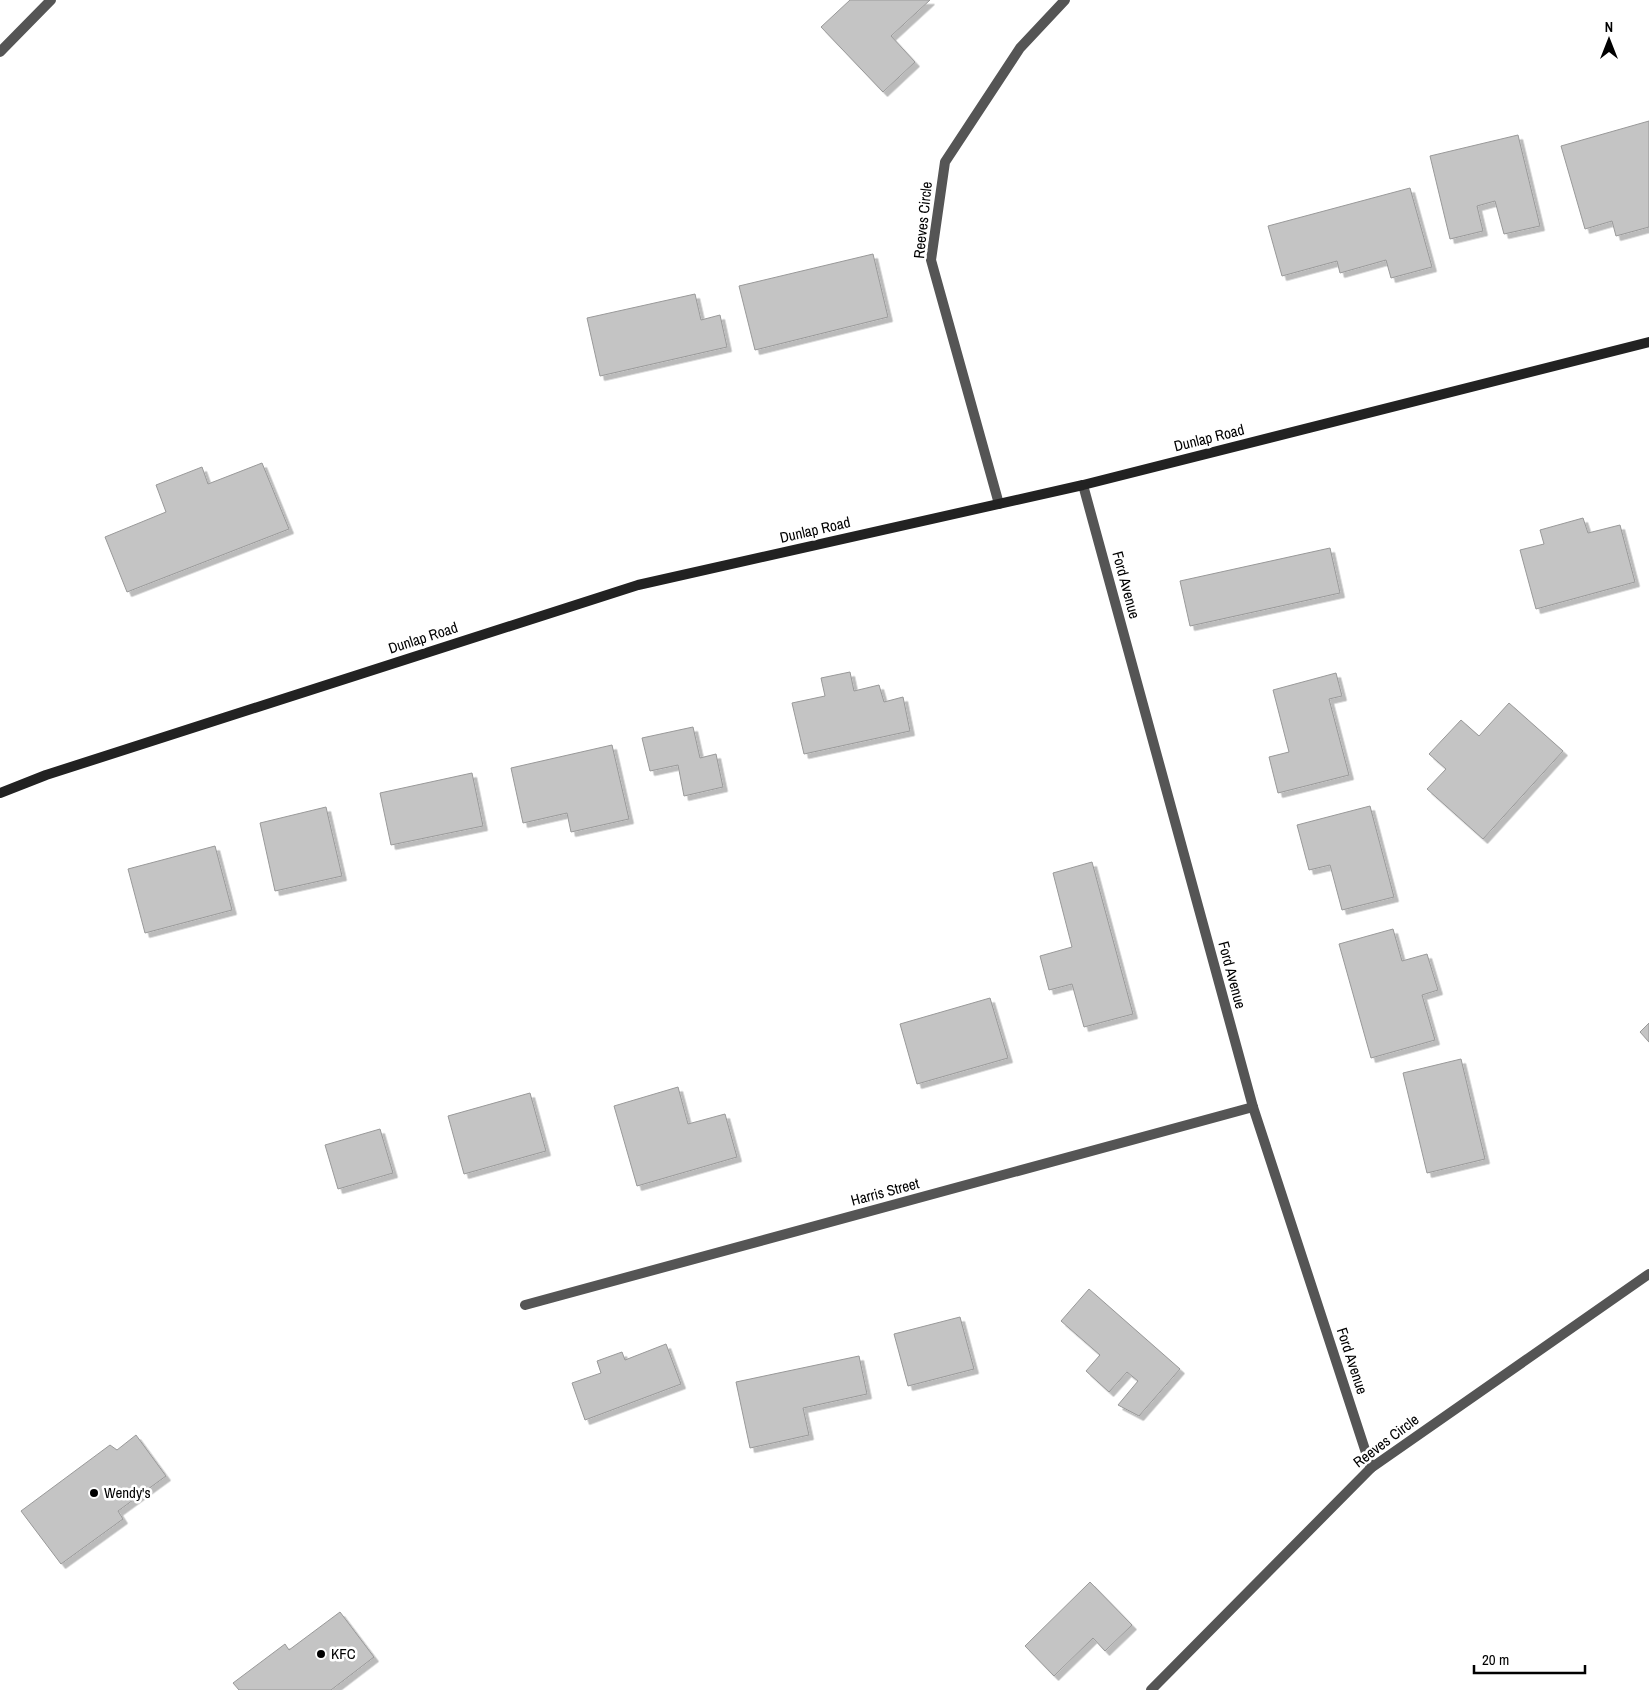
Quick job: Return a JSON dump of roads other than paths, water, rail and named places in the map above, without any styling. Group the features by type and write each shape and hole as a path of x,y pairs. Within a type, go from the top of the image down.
{"main road":[{"name":"Dunlap Road","path":"0,793 46,775 638,585 1083,485 1649,342"}],"street":[{"path":"0,52 51,0"},
{"name":"Reeves Circle","path":"999,504 931,260 945,162 1020,48 1065,0"},
{"name":"Ford Avenue","path":"1083,485 1252,1108 1371,1468"},
{"name":"Harris Street","path":"524,1305 1252,1108"},
{"name":"Reeves Circle","path":"1151,1690 1371,1468 1649,1274"}],"place":[{"name":"Wendy's","path":"94,1493"},
{"name":"KFC","path":"321,1654"}]}
